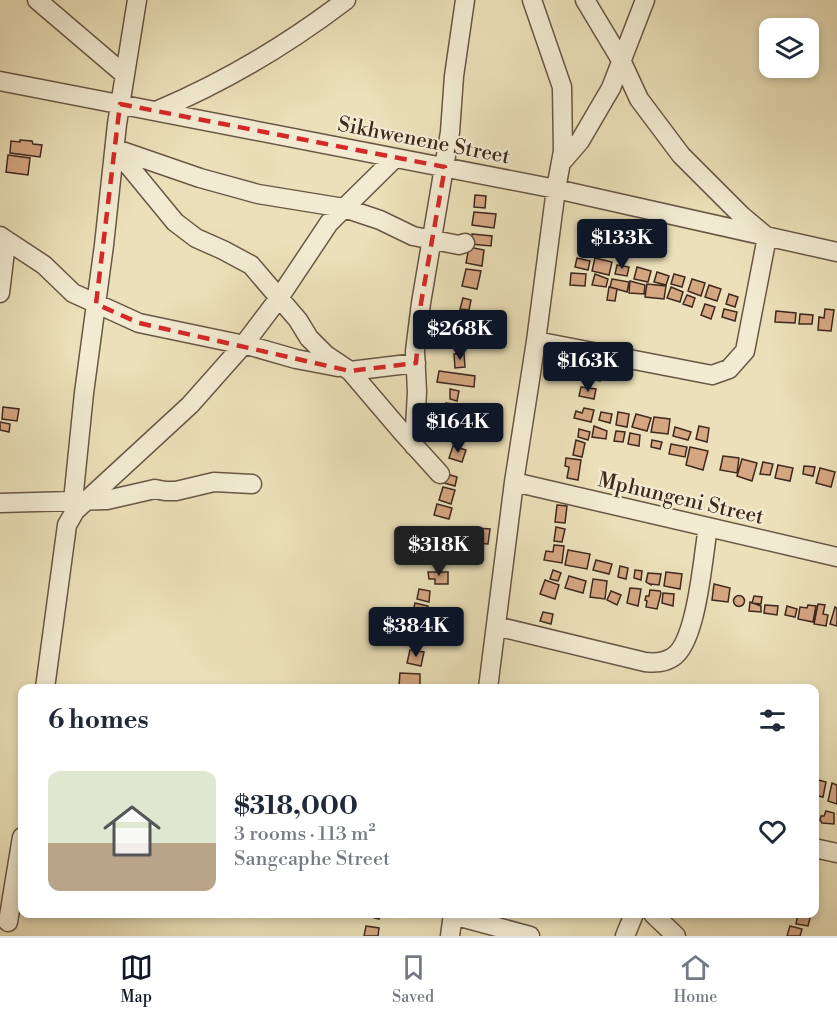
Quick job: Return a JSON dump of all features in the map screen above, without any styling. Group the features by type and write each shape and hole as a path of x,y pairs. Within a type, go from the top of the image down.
{"street":[{"path":"37,0 125,75"},
{"path":"46,684 68,525 79,501 84,393 120,104 136,0"},
{"path":"156,111 190,97 267,55 346,0"},
{"path":"414,446 416,363 421,303 445,168 454,76 465,0"},
{"path":"489,684 514,482 563,151 562,87 531,0"},
{"path":"536,341 712,375 729,369 745,351 767,237 728,203 681,155 639,99 621,60 585,0"},
{"path":"561,163 580,141 611,88 645,0"},
{"name":"Sikhwenene Street","path":"0,81 556,189 837,252"},
{"path":"115,149 258,195 344,208 380,220 412,236 459,245 465,243"},
{"path":"115,149 175,222 196,238 251,265 298,320 309,338 326,355 348,369 440,474"},
{"path":"79,501 125,466 190,405 279,298 329,223 395,158"},
{"path":"0,236 44,264 73,293 139,323 243,344 296,359 348,369 416,363"},
{"path":"0,236 5,251 0,293"},
{"path":"0,503 106,500 155,489 176,491 213,482 252,484"},
{"name":"Mphungeni Street","path":"514,482 837,557"},
{"path":"496,627 645,662 658,663 673,657 683,646 691,628 708,527"},
{"path":"819,849 837,853"},
{"path":"8,922 18,861"},
{"path":"450,936 452,918"},
{"path":"467,918 530,936"},
{"path":"625,936 632,918"},
{"path":"657,918 676,936"}],"highlighted area":[{"path":"120,104 445,167 421,303 416,363 350,371 139,323 96,304"}],"building":[{"path":"20,140 42,145 40,157 10,153 11,141 20,142"},
{"path":"8,155 30,158 28,175 6,172"},
{"path":"475,195 486,196 485,208 474,207"},
{"path":"474,212 496,214 494,228 472,225"},
{"path":"472,234 492,236 491,246 471,244"},
{"path":"469,247 484,250 482,266 466,263"},
{"path":"577,258 590,261 588,270 575,267"},
{"path":"595,258 612,262 609,275 592,271"},
{"path":"617,265 629,267 627,276 615,274"},
{"path":"637,267 651,271 648,282 634,279"},
{"path":"466,269 481,271 477,289 462,286"},
{"path":"657,272 669,276 666,285 654,282"},
{"path":"571,273 586,274 585,286 570,285"},
{"path":"595,274 608,279 606,287 592,285"},
{"path":"674,274 685,277 682,287 671,284"},
{"path":"612,279 629,282 627,292 610,287"},
{"path":"692,279 705,283 701,296 688,291"},
{"path":"630,281 645,285 644,294 629,293"},
{"path":"647,284 666,286 664,299 645,297"},
{"path":"709,285 721,289 717,301 705,297"},
{"path":"609,287 617,289 615,301 607,300"},
{"path":"671,287 683,292 680,302 667,298"},
{"path":"729,294 738,297 735,307 726,304"},
{"path":"687,295 695,298 692,307 683,304"},
{"path":"463,298 471,300 469,310 460,309"},
{"path":"705,304 715,307 711,319 701,315"},
{"path":"724,309 737,312 735,321 722,317"},
{"path":"825,309 834,310 831,331 818,330 819,317 824,318"},
{"path":"776,311 796,313 795,323 775,322"},
{"path":"800,314 813,315 812,324 799,324"},
{"path":"457,332 468,334 466,347 455,346"},
{"path":"464,353 465,367 455,368 454,354"},
{"path":"592,368 602,370 600,381 590,378"},
{"path":"439,371 475,376 474,387 437,382"},
{"path":"581,387 596,389 594,399 579,396"},
{"path":"450,389 459,391 457,401 450,399"},
{"path":"446,403 459,405 458,414 454,413 453,419 444,418"},
{"path":"3,407 19,409 17,421 2,419"},
{"path":"584,408 594,410 591,422 574,418 576,411 582,413"},
{"path":"601,412 612,414 610,423 599,420"},
{"path":"618,412 629,414 627,427 616,425"},
{"path":"636,414 651,418 647,431 632,427"},
{"path":"654,417 670,419 668,434 651,432"},
{"path":"444,421 454,424 452,434 460,435 459,442 441,438"},
{"path":"0,422 10,424 9,432 0,430"},
{"path":"594,426 607,431 606,439 592,437"},
{"path":"699,426 709,428 707,442 696,439"},
{"path":"675,427 691,432 688,440 673,436"},
{"path":"579,429 590,432 588,440 578,437"},
{"path":"616,431 625,432 623,442 614,441"},
{"path":"630,433 640,435 639,446 628,444"},
{"path":"576,440 585,443 582,457 573,455"},
{"path":"652,440 662,442 660,449 651,447"},
{"path":"671,444 687,447 685,457 669,454"},
{"path":"453,446 466,450 462,462 449,458"},
{"path":"690,447 708,451 703,470 686,465"},
{"path":"723,456 739,458 737,473 720,470"},
{"path":"566,458 581,460 578,480 567,478 569,467 565,466"},
{"path":"742,459 757,463 752,481 737,476"},
{"path":"763,462 773,464 770,475 760,474"},
{"path":"778,465 793,468 790,481 775,478"},
{"path":"804,466 815,467 813,476 803,474"},
{"path":"820,468 835,472 831,487 816,483"},
{"path":"447,474 457,477 455,486 444,483"},
{"path":"443,487 455,490 451,504 439,500"},
{"path":"437,504 452,508 449,519 434,515"},
{"path":"557,505 567,506 565,523 555,522"},
{"path":"462,527 490,529 488,544 461,542"},
{"path":"556,527 565,529 562,542 554,541"},
{"path":"437,530 451,533 449,543 435,540"},
{"path":"435,545 448,546 445,565 433,564"},
{"path":"554,545 564,546 562,563 544,560 546,551 553,552"},
{"path":"568,550 590,554 587,569 565,565"},
{"path":"596,560 612,564 609,574 593,570"},
{"path":"620,566 628,568 626,579 618,577"},
{"path":"553,570 561,573 558,581 550,579"},
{"path":"635,570 642,571 641,580 634,578"},
{"path":"428,572 448,572 448,584 435,584 435,579 429,579"},
{"path":"666,572 682,574 680,589 664,586"},
{"path":"648,573 661,574 659,585 646,582"},
{"path":"569,576 586,581 583,593 565,588"},
{"path":"593,579 607,581 605,599 590,597"},
{"path":"545,580 559,585 555,599 540,594"},
{"path":"714,584 730,588 728,602 712,600"},
{"path":"630,588 641,589 638,606 627,603"},
{"path":"419,589 430,591 429,602 417,599"},
{"path":"650,590 661,593 657,609 646,607 647,601 645,600"},
{"path":"611,591 621,595 617,605 607,600"},
{"path":"663,593 674,594 673,606 662,603"},
{"path":"739,596 743,597 743,605 739,606 735,605 734,601 735,597"},
{"path":"754,596 762,597 761,604 752,603"},
{"path":"750,602 761,606 761,612 749,611"},
{"path":"415,603 428,606 422,630 409,627"},
{"path":"818,604 825,605 823,614 828,615 826,626 814,624"},
{"path":"765,605 778,606 777,615 764,613"},
{"path":"808,605 816,606 813,622 798,619 800,607 807,608"},
{"path":"787,606 797,609 795,617 785,615"},
{"path":"835,607 837,608 837,626 830,624"},
{"path":"543,612 553,614 551,624 540,621"},
{"path":"410,650 424,652 421,666 407,663"},
{"path":"400,673 420,674 420,684 399,684"},
{"path":"819,780 826,782 823,797 819,796"},
{"path":"832,783 837,785 837,804 828,801"},
{"path":"826,811 834,813 834,824 822,823 820,820"},
{"path":"797,918 810,918 808,926 796,924"},
{"path":"366,926 379,928 378,936 364,936"},
{"path":"790,926 802,929 800,936 787,936"}]}
